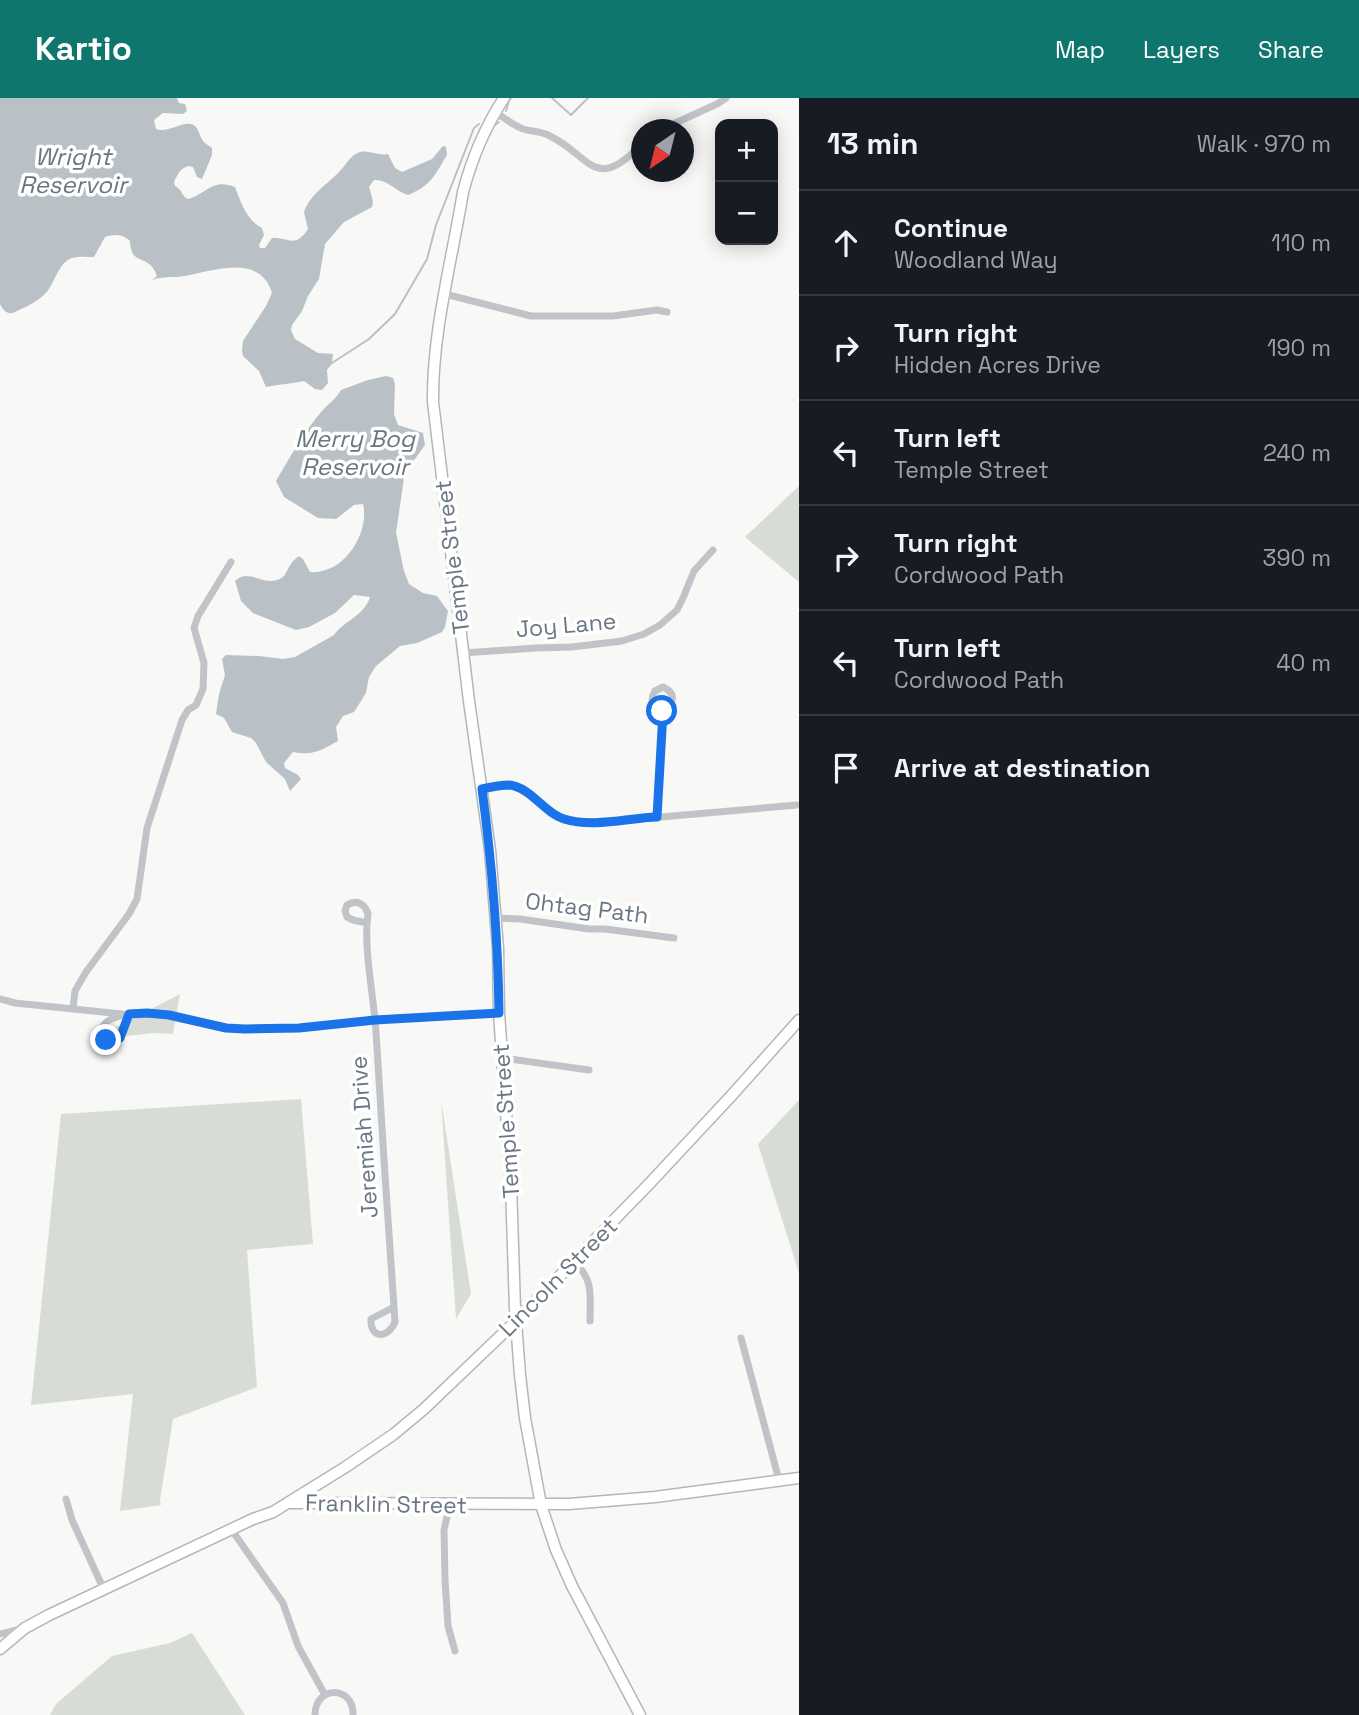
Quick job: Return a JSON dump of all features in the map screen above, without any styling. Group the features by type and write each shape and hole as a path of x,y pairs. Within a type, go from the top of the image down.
{"main road":[{"name":"Temple Street","path":"504,98 475,153 463,192 436,350 433,402 490,850 521,1389 541,1505 551,1538 566,1573 640,1715"},
{"name":"Lincoln Street","path":"289,1503 368,1452 407,1423 516,1321 723,1105 799,1020"},
{"name":"Franklin Street","path":"25,1628 289,1503 569,1504 655,1497 799,1478"},
{"path":"0,1649 25,1628"}],"street":[{"path":"684,119 726,98"},
{"path":"495,112 517,126 550,136 594,167 619,164 631,155"},
{"path":"445,294 531,316 613,316 657,310 667,312"},
{"name":"Joy Lane","path":"463,653 572,647 622,641 644,634 660,625 677,610 694,571 713,550"},
{"path":"73,1009 75,991 86,972 137,899 147,828 182,720 188,710 196,705 203,689 204,663 194,628 198,616 231,562"},
{"path":"657,817 663,712"},
{"path":"482,789 501,785 517,786 556,816 576,821 604,822 798,804"},
{"name":"Ohtag Path","path":"495,918 674,937"},
{"name":"Jeremiah Drive","path":"367,923 394,1307"},
{"path":"0,999 73,1009 169,1015 226,1028 245,1029 299,1028 375,1020 499,1013"},
{"path":"502,1058 589,1070"},
{"path":"574,1261 585,1272 589,1283 590,1321"},
{"path":"741,1338 779,1480"},
{"path":"66,1499 72,1520 104,1590"},
{"path":"450,1504 444,1530 444,1567 448,1626 455,1651"},
{"path":"232,1529 283,1603 298,1646 325,1695"},
{"name":"Franklin Street","path":"0,1634 25,1628"},
{"path":"315,1715 316,1704 325,1695 337,1693 345,1696 352,1704 353,1715"}],"shaded area":[{"path":"799,486 799,582 745,537"},
{"path":"180,994 173,1034 126,1036 109,1031"},
{"path":"301,1099 313,1244 247,1250 257,1387 173,1419 161,1505 120,1511 133,1394 31,1405 61,1114"},
{"path":"441,1100 471,1294 456,1319"},
{"path":"799,1100 799,1273 758,1144"},
{"path":"192,1633 245,1715 50,1715 56,1704 112,1656 170,1643"}],"water":[{"name":"Wright Reservoir","path":"0,98 177,98 179,103 185,104 187,111 183,114 163,113 154,120 156,129 166,130 191,124 212,148 212,155 202,179 197,177 193,167 189,166 180,172 174,182 175,186 188,199 221,184 235,187 248,215 262,228 264,235 260,248 265,248 272,238 292,241 299,239 308,229 304,212 311,200 357,153 388,154 395,168 402,172 432,159 443,146 446,147 447,155 427,183 408,195 383,181 374,180 369,187 372,207 344,222 325,244 319,279 291,330 295,339 318,353 333,354 332,364 327,370 328,383 322,390 315,389 304,381 266,387 259,371 243,356 242,350 243,341 272,293 266,281 247,269 222,269 152,280 157,276 154,269 137,258 131,249 130,241 112,235 105,237 94,257 77,257 67,261 49,289 38,300 13,313 4,310 0,304"},
{"name":"Merry Bog Reservoir","path":"386,376 393,378 395,384 394,414 398,425 423,433 425,445 404,478 396,533 404,571 409,584 423,593 437,596 448,611 445,627 442,632 417,643 400,646 376,666 369,677 366,693 354,712 343,716 336,727 338,741 312,753 293,752 284,763 285,768 301,779 290,791 285,779 266,762 256,743 251,738 232,732 224,718 216,714 225,675 222,659 226,655 283,659 295,657 334,635 363,609 370,597 354,595 335,613 309,627 296,630 253,613 241,601 235,581 245,576 271,581 280,579 299,556 310,572 322,571 343,560 351,550 362,528 363,504 354,505 336,519 318,518 284,497 276,481 309,427 341,390"}],"waterway":[{"path":"506,111 511,98"},
{"path":"552,98 571,115 588,98"},
{"path":"495,125 499,122"},
{"path":"332,363 369,339 395,314 427,259 436,225 474,128 479,124"}],"route":[{"path":"106,1040 116,1041 120,1038 129,1014 169,1015 226,1028 245,1029 299,1028 375,1020 499,1013 498,948 482,789 501,785 517,786 556,816 576,821 604,822 657,817 662,711"}]}
